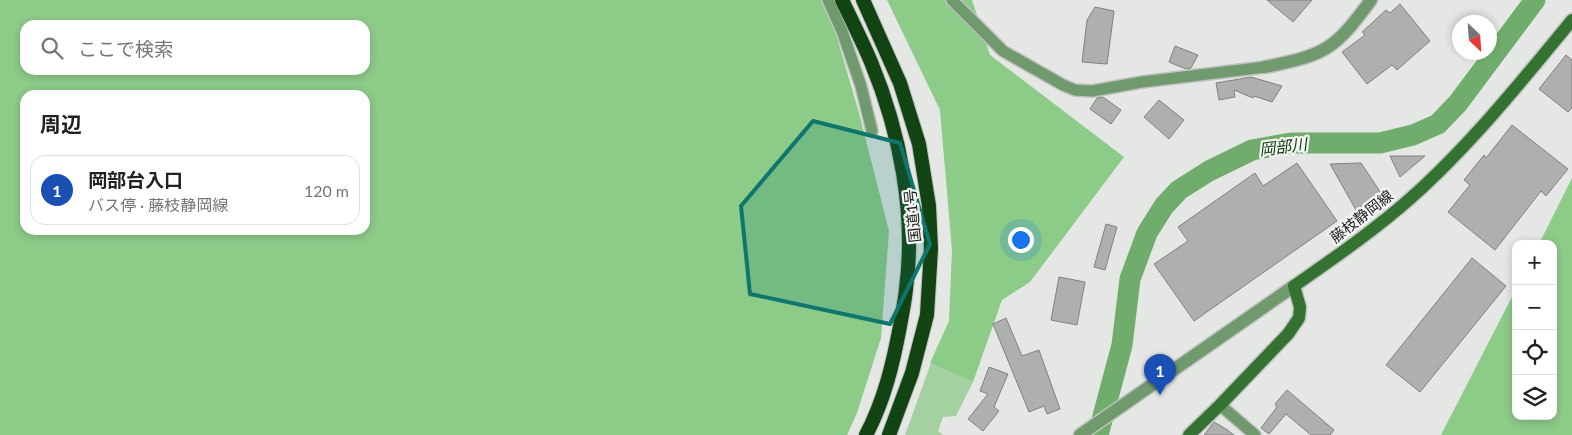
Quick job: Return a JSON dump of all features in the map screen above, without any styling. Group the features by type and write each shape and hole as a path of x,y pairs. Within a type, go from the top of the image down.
{"highway":[{"name":"国道1号","path":"842,0 871,63 889,113 904,176 908,218 909,251 906,288 896,350 889,377 866,435"},
{"name":"国道1号","path":"863,0 900,83 919,144 929,206 931,249 927,316 912,373 889,435"}],"main road":[{"name":"藤枝静岡線","path":"1294,286 1364,236 1412,196 1471,138 1515,89 1572,20"},
{"path":"1189,435 1288,334 1299,318 1300,306 1294,286"}],"street":[{"path":"828,0 842,31 861,86 872,131"},
{"path":"952,0 1003,51 1075,90 1092,92 1142,82 1266,67 1290,62 1325,50 1337,42 1371,0"},
{"path":"1082,434 1294,286"},
{"path":"1220,405 1256,435"}],"highlighted area":[{"path":"813,121 900,143 930,244 890,324 750,294 741,206"}],"green space":[{"path":"0,0 826,0 859,113 889,231 881,338 857,413 847,435 0,435"},
{"path":"887,0 972,0 990,55 1124,157 1030,282 1002,300 973,382 930,363 949,321 952,251 940,110"},
{"path":"1572,178 1572,435 1441,435 1512,297 1512,420 1557,420 1557,240 1541,240"},
{"path":"931,363 973,382 956,416 943,417 938,431 943,435 905,435"}],"building":[{"path":"1267,0 1312,0 1293,22"},
{"path":"1400,4 1430,41 1397,70 1392,65 1367,84 1342,52 1365,35 1362,32 1386,10 1390,13"},
{"path":"1095,7 1114,11 1107,64 1082,62 1087,20"},
{"path":"1175,46 1198,55 1191,68 1186,69 1169,62"},
{"path":"1566,55 1572,60 1572,108 1568,112 1539,89"},
{"path":"1251,77 1282,86 1272,102 1254,96 1253,98 1234,90 1235,97 1219,100 1216,83"},
{"path":"1103,97 1121,110 1111,124 1090,109 1097,98"},
{"path":"1159,100 1184,120 1169,139 1144,117"},
{"path":"1512,125 1568,169 1546,196 1541,191 1495,250 1448,212 1470,185 1464,180 1484,155 1486,158"},
{"path":"1390,156 1425,156 1400,177"},
{"path":"1297,163 1337,221 1194,321 1154,264 1188,241 1178,227 1255,173 1263,186"},
{"path":"1361,163 1381,193 1356,210 1330,164"},
{"path":"1106,224 1117,227 1105,270 1094,267"},
{"path":"1472,258 1506,286 1420,392 1386,365"},
{"path":"1059,277 1085,282 1077,325 1051,320"},
{"path":"1006,318 1022,356 1039,350 1060,409 1047,414 1044,406 1029,412 993,324"},
{"path":"989,367 1008,374 994,407 999,411 983,431 968,419 988,394 980,391"},
{"path":"1287,390 1334,430 1330,435 1311,435 1286,414 1269,434 1261,428 1277,407 1275,404"},
{"path":"1214,422 1226,429 1234,435 1204,435"}],"waterway":[{"name":"岡部川","path":"1098,435 1122,345 1130,279 1147,233 1164,206 1179,190 1209,171 1252,150 1291,143 1380,143 1413,135 1438,124 1458,103 1535,0"}],"place":[{"name":"岡部台入口","path":"1160,395"}]}
